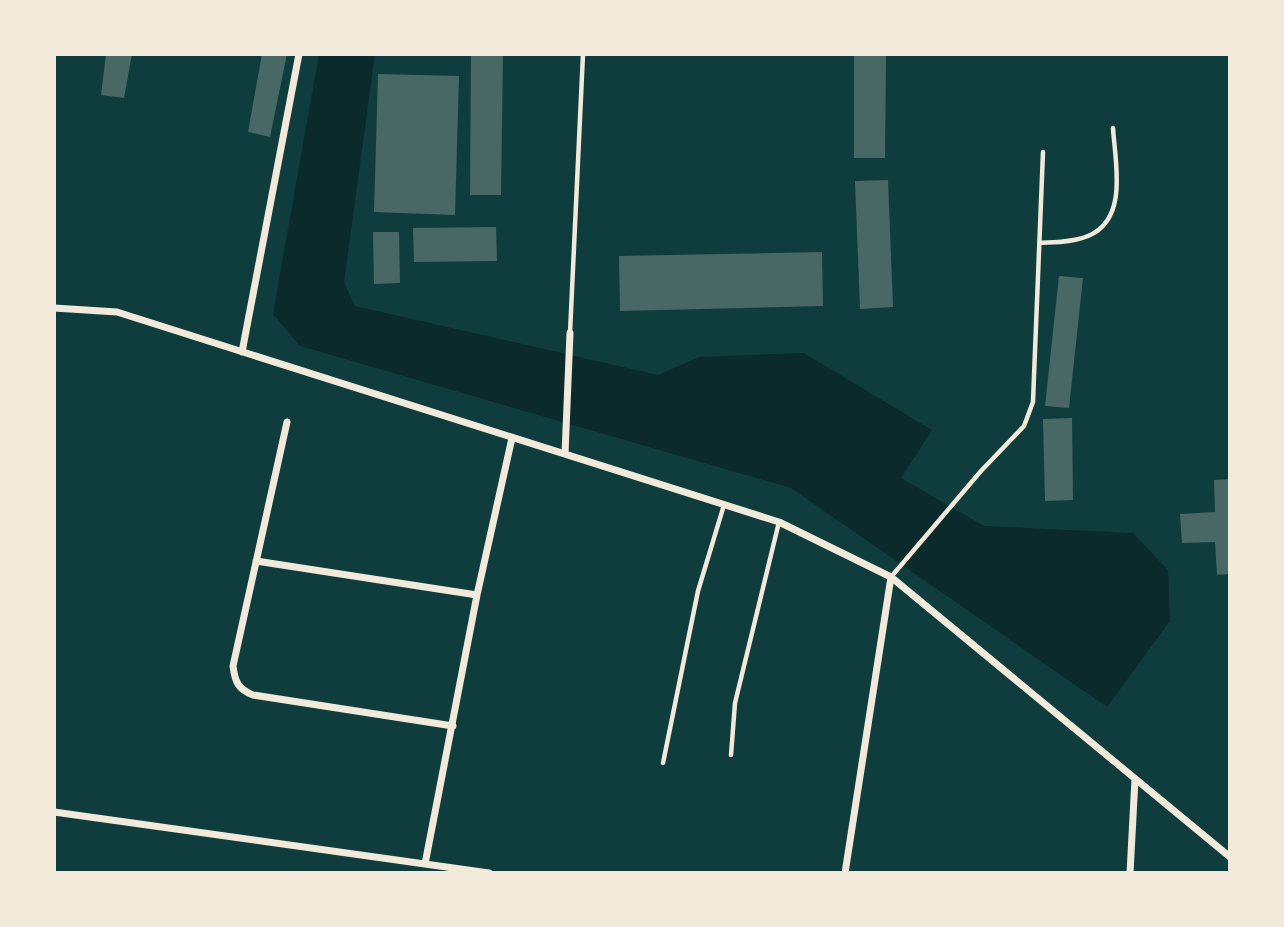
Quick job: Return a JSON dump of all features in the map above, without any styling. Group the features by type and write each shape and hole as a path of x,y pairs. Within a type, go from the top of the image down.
{"street":[{"path":"242,352 299,54"},
{"path":"54,309 117,312 779,522 891,577 1230,858"},
{"path":"565,454 570,333"},
{"path":"286,422 233,666 240,690 253,695 453,726"},
{"path":"425,864 477,595 512,438"},
{"path":"256,561 477,595"},
{"path":"845,873 891,577"},
{"path":"1130,873 1135,779"},
{"path":"54,812 489,873"},
{"path":"412,873 414,862"}],"lane":[{"path":"570,333 583,54"},
{"path":"1040,243 1088,236 1109,219 1116,194 1113,128"},
{"path":"891,577 981,471 1024,426 1033,402 1043,152"},
{"path":"663,764 698,591 724,505"},
{"path":"732,755 735,703 779,522"}],"water":[{"path":"319,54 375,54 344,282 355,306 658,375 699,357 804,353 932,430 901,478 984,526 1133,533 1168,570 1170,621 1107,707 791,488 300,346 273,314"}],"building":[{"path":"106,54 132,54 124,98 101,95"},
{"path":"262,54 287,54 270,137 248,132"},
{"path":"471,54 503,54 501,195 470,195"},
{"path":"854,54 886,54 885,158 854,158"},
{"path":"378,74 459,76 455,215 374,212"},
{"path":"888,180 893,307 860,309 855,181"},
{"path":"496,227 497,261 414,262 413,228"},
{"path":"373,232 399,232 400,283 374,284"},
{"path":"822,252 823,306 620,311 619,256"},
{"path":"1059,276 1083,278 1069,408 1045,406"},
{"path":"1072,418 1073,500 1045,501 1043,419"},
{"path":"1230,479 1230,574 1217,575 1215,542 1182,543 1180,514 1215,512 1214,480"}]}
